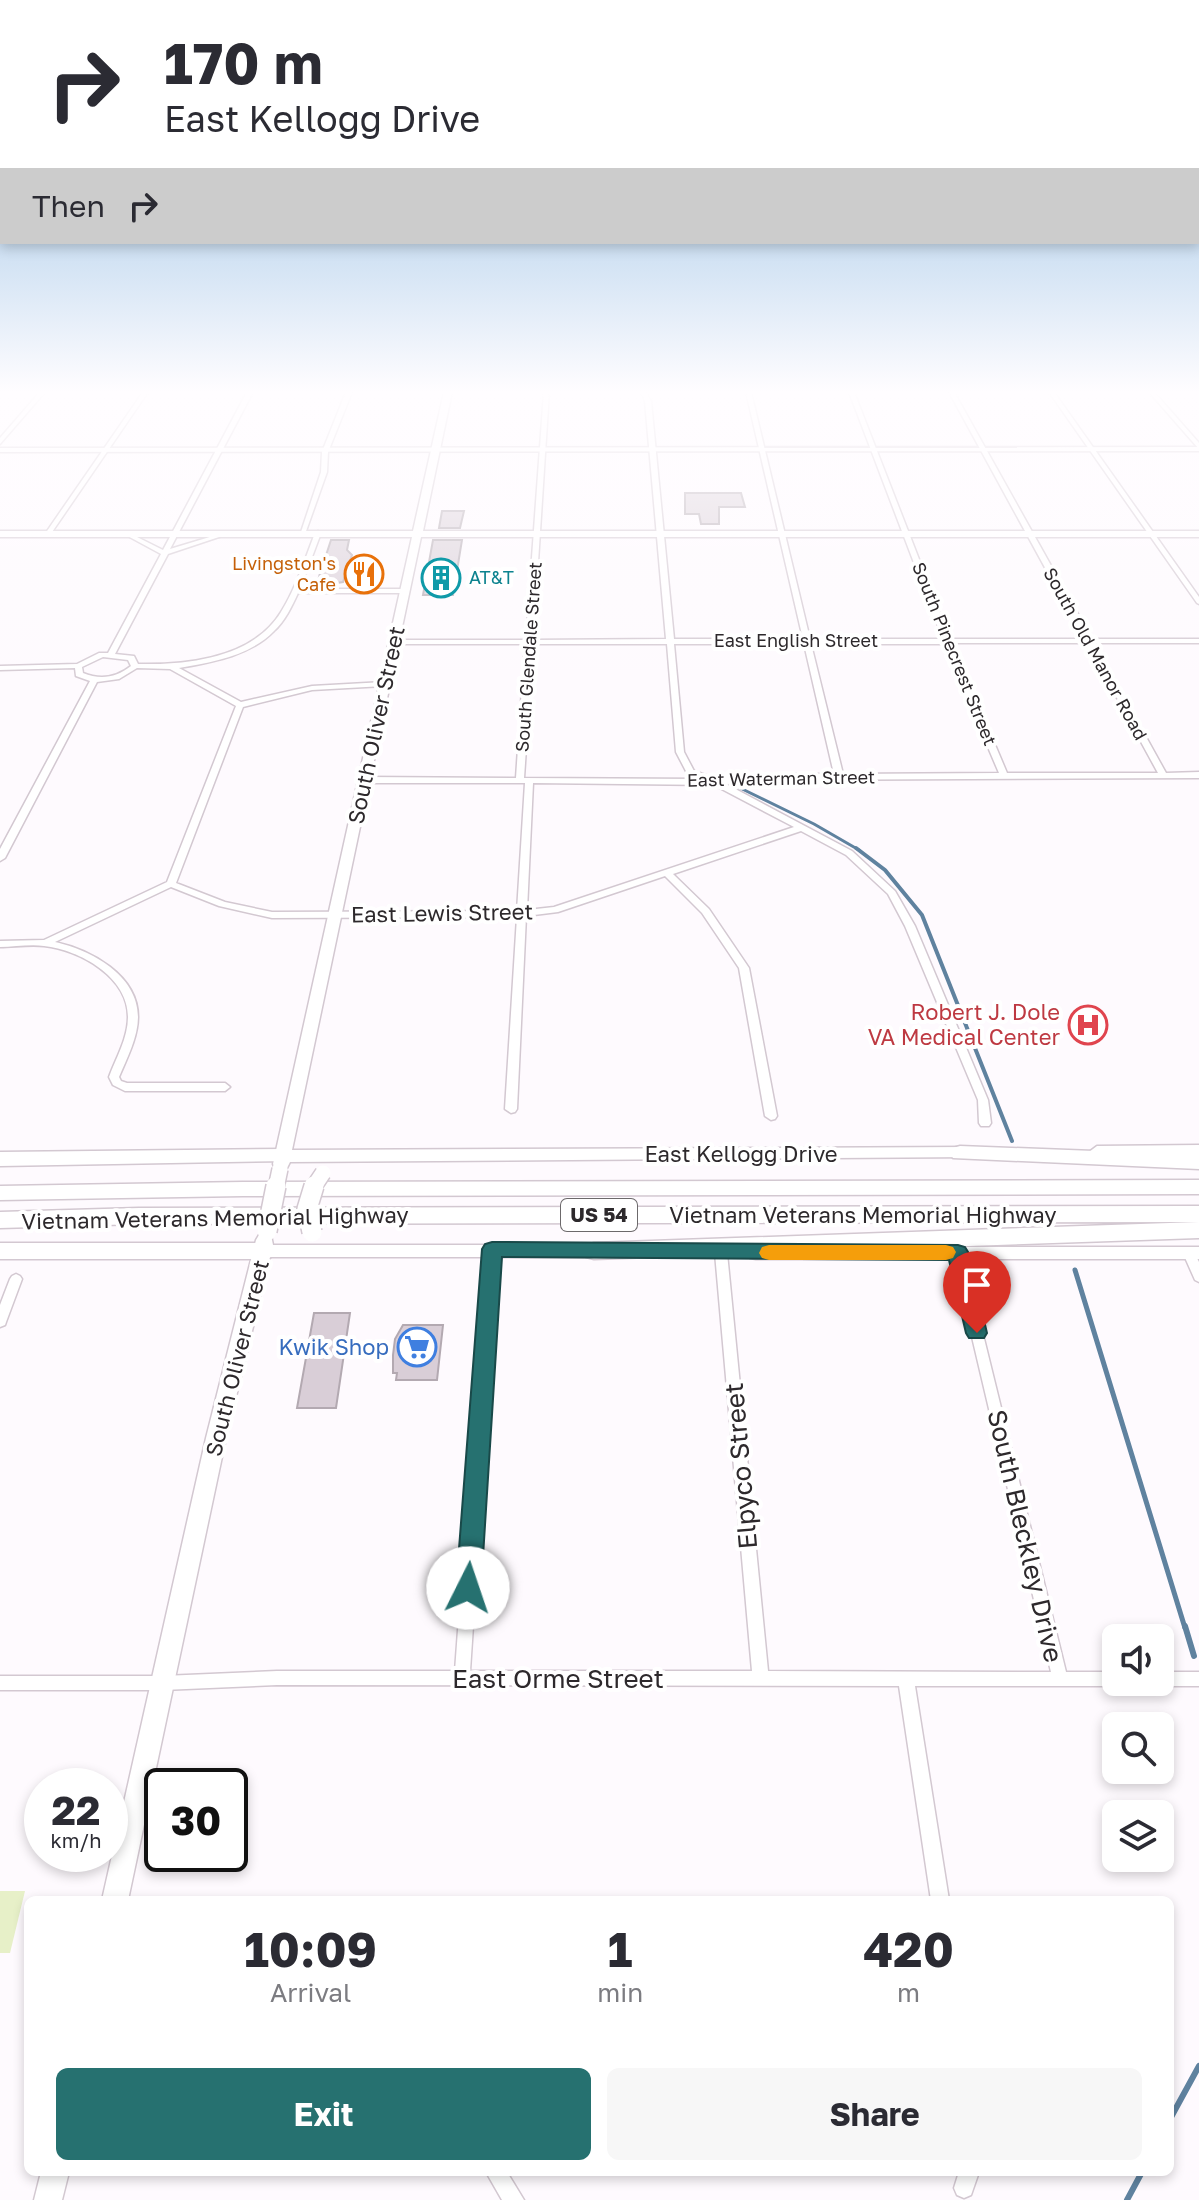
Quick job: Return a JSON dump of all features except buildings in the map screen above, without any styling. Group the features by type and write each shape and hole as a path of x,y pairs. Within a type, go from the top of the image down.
{"highway":[{"path":"960,1153 1199,1162"},
{"path":"0,1159 282,1163"},
{"name":"Vietnam Veterans Memorial Highway","path":"0,1193 259,1188 1199,1187"},
{"name":"Vietnam Veterans Memorial Highway","path":"0,1220 153,1216 1199,1214"},
{"path":"594,1251 1199,1230"},
{"path":"0,1251 265,1241"}],"main road":[{"name":"South Oliver Street","path":"116,1896 216,1438 265,1241 425,495"},
{"path":"0,534 1199,534"},
{"name":"East Kellogg Drive","path":"282,1163 363,1155 1199,1151"},
{"path":"346,1249 331,1245 312,1232 306,1213 311,1192 323,1173 343,1161 363,1155"},
{"path":"265,1241 346,1249 1194,1253"},
{"path":"48,2200 54,2176"}],"street":[{"path":"48,534 74,495"},
{"path":"111,655 196,495"},
{"path":"302,534 316,495"},
{"name":"South Glendale Street","path":"511,1109 539,495"},
{"path":"657,495 680,752 691,773 716,782 849,853 892,893 910,926 983,1100 985,1123"},
{"path":"773,495 839,776"},
{"name":"South Pinecrest Street","path":"890,495 947,641 1004,775"},
{"name":"South Old Manor Road","path":"1007,495 1163,775"},
{"path":"1124,495 1199,602"},
{"path":"78,666 79,674 94,680 119,677 135,666 172,667 239,653 270,634 292,605 318,533"},
{"path":"127,534 164,553 225,534"},
{"path":"297,591 404,591"},
{"name":"East English Street","path":"393,642 1199,641"},
{"path":"0,668 78,666 93,657 111,655 131,658 135,666"},
{"path":"172,667 240,705 312,688 384,684"},
{"path":"0,858 94,680"},
{"path":"46,943 171,884 240,705"},
{"name":"East Waterman Street","path":"364,780 716,782 839,776 1199,775"},
{"name":"East Lewis Street","path":"171,884 250,911 272,915 520,914 555,910 800,828"},
{"path":"667,873 706,911 744,968 771,1116"},
{"path":"0,944 46,943 88,958 121,979 129,995 133,1015 114,1077 117,1083 125,1087 225,1087"},
{"path":"462,1679 492,1249"},
{"name":"South Bleckley Drive","path":"958,1252 1060,1678"},
{"name":"Elpyco Street","path":"721,1253 761,1679"},
{"path":"1194,1253 1199,1277"},
{"path":"0,1322 16,1279"},
{"name":"East Orme Street","path":"0,1683 163,1683 277,1678 1102,1679"},
{"path":"906,1678 939,1896"},
{"path":"1174,1679 1199,1679"},
{"path":"499,2176 514,2200"}],"green space":[{"path":"0,1891 25,1891 10,1953 0,1953"}],"waterway":[{"path":"736,786 857,849"},
{"path":"857,849 885,870 922,915 1012,1141"},
{"path":"1075,1270 1185,1628"},
{"path":"1185,1626 1194,1656"},
{"path":"1174,2112 1199,2066"},
{"path":"1127,2200 1140,2176"}],"slow traffic":[{"path":"769,1253 946,1252"}],"place":[{"name":"Livingston's Cafe","path":"364,574"},
{"name":"AT&T","path":"441,578"},
{"name":"Robert J. Dole VA Medical Center","path":"1088,1025"},
{"name":"Kwik Shop","path":"417,1347"}],"route":[{"path":"468,1588 492,1249 721,1253 958,1252 977,1333"}]}
